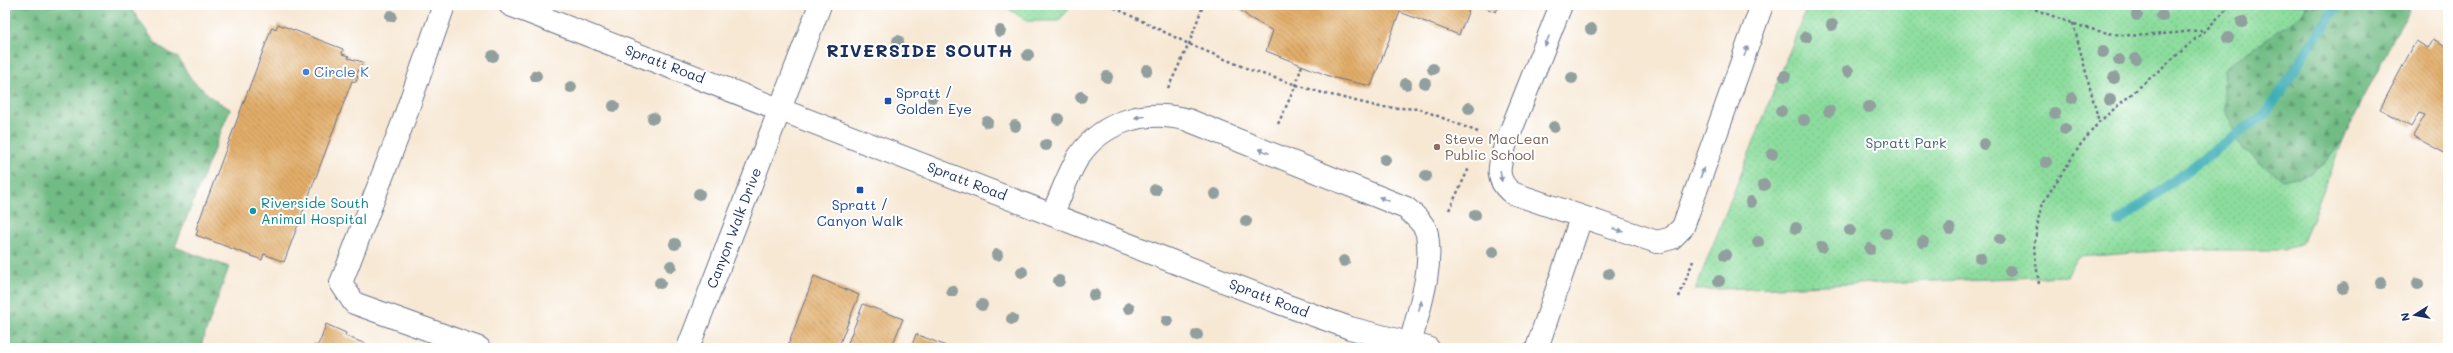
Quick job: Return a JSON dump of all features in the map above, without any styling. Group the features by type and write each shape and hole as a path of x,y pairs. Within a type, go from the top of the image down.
{"street":[{"path":"444,5 402,125 341,283 354,303 479,348"},
{"name":"Spratt Road","path":"510,5 780,108 1285,305 1350,328 1418,346"},
{"name":"Canyon Walk Drive","path":"688,348 820,5"},
{"path":"1561,5 1506,143 1500,170 1500,179 1503,185 1512,193 1581,218 1657,242 1665,242 1679,234 1683,227 1762,5"},
{"path":"1052,215 1079,157 1091,142 1122,121 1136,117 1155,115 1188,120 1406,208 1418,219 1427,233 1427,264 1422,298 1418,346"},
{"path":"1537,348 1581,218"}],"path":[{"path":"1109,5 1189,44 1253,71 1296,85 1380,107 1420,109 1506,143"},
{"path":"1155,115 1189,44 1203,5"},
{"path":"2024,5 2073,23 2124,35 2206,30"},
{"path":"2039,284 2034,236 2044,201 2081,144 2099,122 2206,30 2230,5"},
{"path":"2073,23 2099,122"},
{"path":"1266,152 1296,85 1302,65"}],"green space":[{"path":"5,5 131,5 136,16 156,44 178,58 192,80 212,98 230,109 175,247 229,267 200,348 5,348"},
{"path":"1004,5 1073,5 1058,21 1026,21"},
{"name":"Spratt Park","path":"1808,5 2307,5 2302,14 2324,163 2343,140 2303,242 2284,250 2172,250 2078,257 2067,276 1695,290"},
{"path":"2307,5 2413,5 2394,37 2343,140 2324,163 2310,174 2282,180 2243,149 2225,109 2223,69 2302,14"}],"building":[{"path":"1234,5 1471,5 1459,35 1400,12 1371,86 1334,78 1266,51 1273,31 1250,18"},
{"path":"1478,5 1499,5 1496,12"},
{"path":"278,24 343,49 342,54 349,56 348,58 363,62 356,75 358,76 356,82 352,81 284,262 264,254 262,260 196,235 198,230 196,229 272,27 276,29"},
{"path":"2433,39 2448,47 2448,155 2413,136 2425,115 2419,113 2411,127 2380,109 2416,41 2428,48"},
{"path":"814,276 859,295 838,348 787,348"},
{"path":"863,304 903,319 891,348 846,348"},
{"path":"326,324 346,333 345,336 377,348 313,348 314,345 317,346 321,339"},
{"path":"916,334 951,348 911,348"}],"waterway":[{"path":"2118,222 2267,112 2337,5"}],"place":[{"name":"Circle K","path":"306,72"},
{"name":"Spratt / Golden Eye","path":"888,101"},
{"name":"Steve MacLean Public School","path":"1437,147"},
{"name":"Spratt / Canyon Walk","path":"860,190"},
{"name":"Riverside South Animal Hospital","path":"253,211"}],"district":[{"name":"RIVERSIDE SOUTH","path":"920,51"}]}
